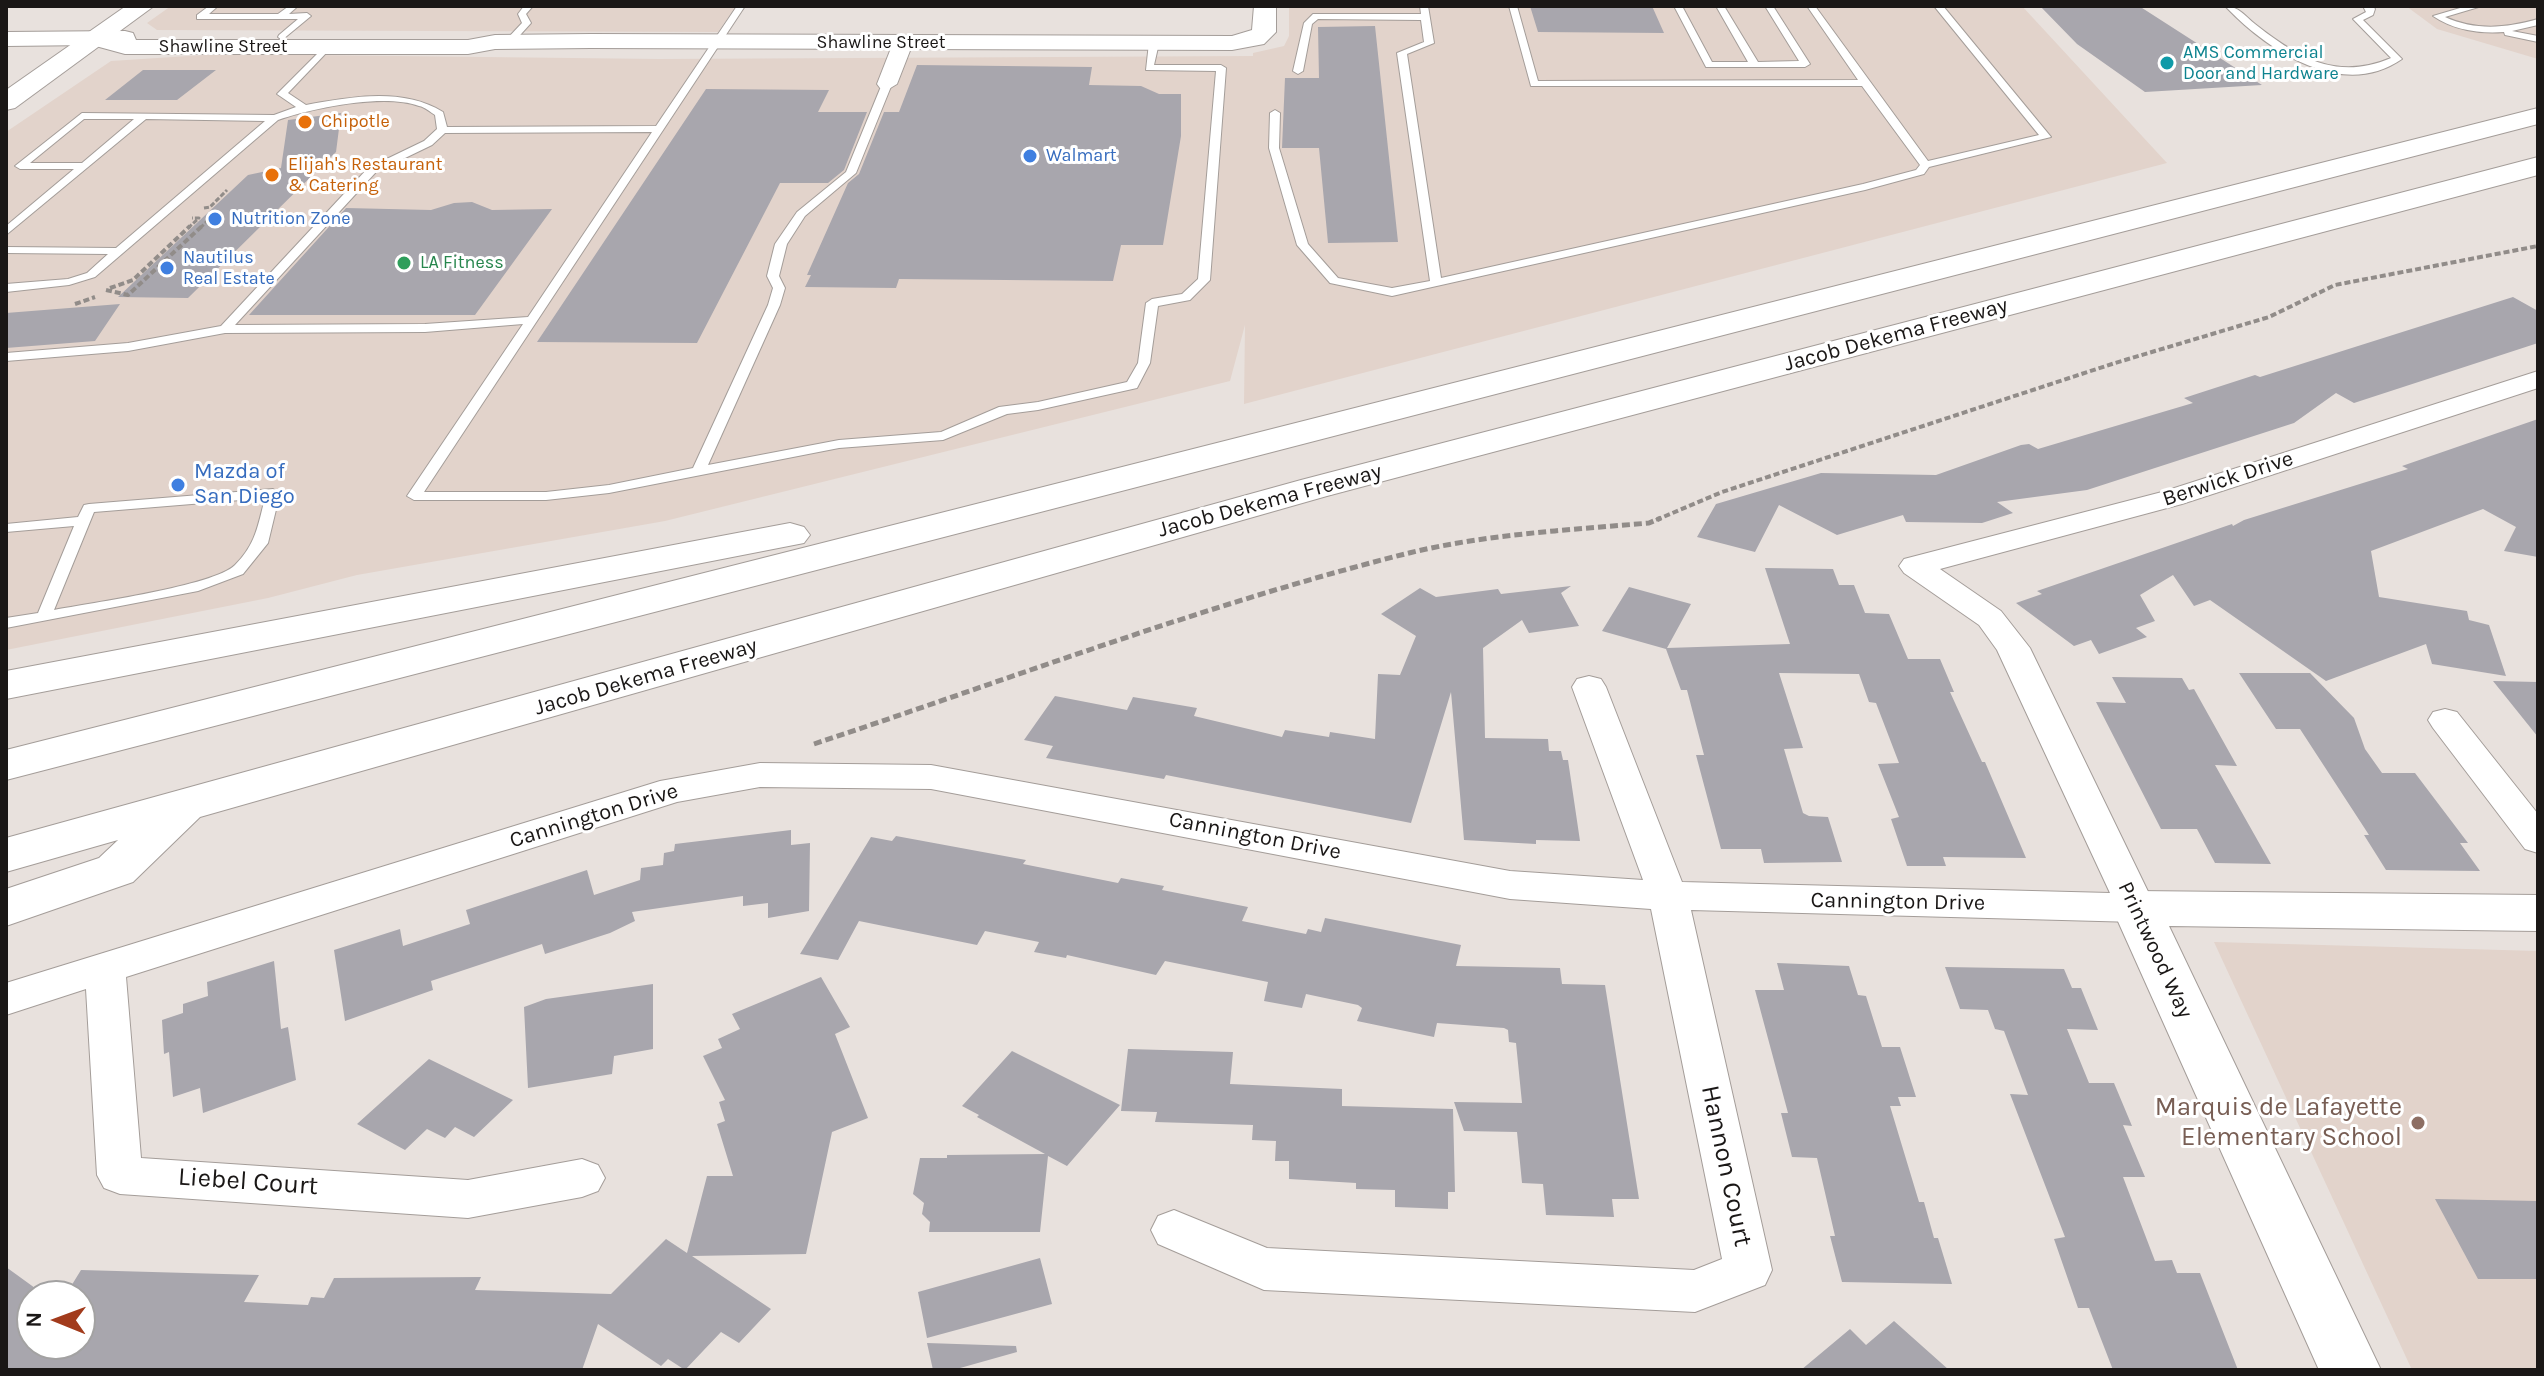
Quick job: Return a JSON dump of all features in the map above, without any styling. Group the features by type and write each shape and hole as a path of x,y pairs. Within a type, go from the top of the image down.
{"main road":[{"path":"18,62 53,39 142,6"},
{"path":"6,102 91,27"},
{"path":"6,765 2538,116"},
{"name":"Jacob Dekema Freeway","path":"6,855 1299,492 2538,166"},
{"path":"2300,229 2538,190"},
{"path":"6,685 1199,458"},
{"path":"6,712 477,594"},
{"path":"6,908 116,870 185,807"}],"street":[{"name":"Shawline Street","path":"91,27 125,47 468,47 502,42 1232,43 1256,39 1264,32 1265,6"},
{"name":"Shawline Street","path":"91,27 287,16 502,42"},
{"path":"6,39 53,39"},
{"path":"887,84 903,43"},
{"name":"Berwick Drive","path":"1915,566 2172,498 2538,379"},
{"name":"Printwood Way","path":"1915,566 1990,618 2013,648 2350,1370"},
{"name":"Hannon Court","path":"1174,1230 1264,1269 1695,1291 1748,1270 1668,896 1589,687"},
{"path":"2445,720 2538,840"},
{"name":"Cannington Drive","path":"6,999 673,790 760,775 931,777 1510,885 1668,896 2136,908 2538,913"},
{"name":"Liebel Court","path":"105,967 120,1175 468,1199 582,1178"}],"lane":[{"path":"502,42 527,23 522,14 529,6"},
{"path":"741,6 414,496 546,496 609,489 839,444 943,436 1004,410 1038,406 1132,385 1144,363 1152,303 1186,297 1204,280 1221,68 1149,68 1154,43"},
{"path":"1513,6 1534,84 1865,83"},
{"path":"1678,6 1709,65 1805,64 1769,6"},
{"path":"1720,6 1755,65"},
{"path":"1811,6 1925,165"},
{"path":"1275,113 1274,148 1303,245 1334,281 1392,292 1865,187 1920,172 1925,165 2046,137 1938,6"},
{"path":"2229,6 2270,42 2300,60 2328,70 2359,73 2382,68 2397,59 2357,19 2370,13 2371,9 2367,6"},
{"path":"2478,6 2437,16 2455,25 2538,39"},
{"path":"212,9 200,17 287,16"},
{"path":"267,10 287,16"},
{"path":"1298,71 1308,23 1316,16 1425,11 1429,43 1402,53 1436,283"},
{"path":"2504,32 2538,22"},
{"path":"304,108 282,94 327,47"},
{"path":"700,469 774,305 779,288 773,276 781,244 801,214 851,173 887,84"},
{"path":"20,166 82,116 275,118 304,108 368,99 411,101 433,108 440,114 442,130"},
{"path":"6,232 144,116"},
{"path":"6,288 57,283 91,275 275,118"},
{"path":"225,329 372,170 428,143 442,130 659,129"},
{"path":"6,167 85,166"},
{"path":"6,250 119,251"},
{"path":"6,357 128,347 225,329 425,328 531,320"},
{"path":"6,623 44,616 198,587 238,571 261,543 273,493 89,508 44,616"},
{"path":"9,525 84,521"}],"path":[{"path":"105,290 128,295 216,213"},
{"path":"808,747 1248,599 1424,550 1495,537 1649,523 1722,492 2115,363 2269,317 2335,285 2538,246"}],"shaded area":[{"path":"171,6 736,6 718,32 157,30 147,23"},
{"path":"1289,6 2022,6 2167,163 1244,404 1245,325 1230,381 665,521 357,575 268,598 6,650 6,132 111,61 219,54 660,59 1253,56 1253,53 1284,46 1289,36"},
{"path":"2406,6 2538,6 2538,59 2437,29"},
{"name":"Marquis de Lafayette Elementary School","path":"2214,942 2538,951 2538,1370 2412,1370"}],"building":[{"path":"1530,6 1652,6 1664,33 1538,32"},
{"name":"AMS Commercial Door and Hardware","path":"2040,6 2139,6 2262,85 2145,92 2077,44"},
{"path":"1375,26 1398,242 1328,243 1319,148 1282,148 1285,78 1319,78 1318,27"},
{"name":"Walmart","path":"917,65 1092,67 1089,85 1141,86 1159,94 1181,94 1181,136 1163,245 1121,245 1113,281 899,279 896,288 805,287 811,275 807,275 848,183 859,174 884,112 899,112"},
{"path":"143,70 216,70 177,100 105,100"},
{"path":"706,89 829,90 818,112 867,112 844,170 828,183 780,183 697,343 537,342"},
{"path":"341,113 336,152 188,298 118,297 248,175 281,168 288,120"},
{"name":"LA Fitness","path":"472,202 492,210 552,209 475,315 249,315 346,208 431,210 454,203"},
{"path":"2513,297 2538,311 2538,343 2354,403 2336,393 2294,423 2087,490 1997,502 2013,513 1982,523 1906,522 1903,515 1837,535 1779,505 1755,552 1697,537 1716,504 1821,473 1936,475 2021,445 2029,444 2038,449 2193,403 2184,398"},
{"path":"120,304 95,341 6,348 6,313"},
{"path":"2538,419 2538,557 2504,551 2516,527 2483,509 2371,551 2379,597 2467,611 2469,620 2489,625 2506,676 2432,664 2426,644 2326,681 2210,600 2194,606 2173,575 2140,595 2155,621 2136,628 2147,637 2099,654 2091,640 2074,646 2016,603 2042,594 2037,591 2244,520 2408,469 2402,466"},
{"path":"1765,568 1833,569 1839,585 1854,585 1865,613 1889,614 1908,659 1940,659 1954,692 1950,692 1982,762 1985,762 2026,858 1943,857 1946,866 1907,866 1891,819 1899,817 1878,764 1899,763 1876,703 1869,702 1859,674 1779,673 1803,748 1784,749 1803,813 1828,817 1842,862 1764,863 1761,849 1721,849 1696,755 1704,755 1687,690 1681,690 1666,649 1602,631 1629,587 1691,604 1667,648 1790,644"},
{"path":"1571,586 1561,593 1579,626 1529,633 1522,620 1483,648 1485,738 1548,739 1549,751 1561,751 1563,760 1568,760 1580,841 1536,840 1536,844 1464,840 1451,692 1411,823 1166,775 1164,779 1046,758 1053,746 1024,740 1055,696 1127,710 1133,697 1197,708 1194,716 1282,737 1285,730 1329,737 1330,732 1375,739 1378,674 1400,675 1416,636 1381,614 1420,588 1436,597 1498,589 1501,594"},
{"path":"2239,673 2310,673 2354,718 2365,749 2382,773 2415,773 2468,843 2460,843 2480,871 2386,870 2364,835 2369,835 2300,729 2276,729"},
{"path":"2112,677 2182,678 2189,690 2194,689 2237,766 2215,765 2271,864 2215,863 2197,829 2161,829 2096,702 2126,703"},
{"path":"2493,681 2538,682 2538,737"},
{"path":"791,830 791,845 810,843 809,911 768,918 768,903 743,906 743,896 632,912 635,921 610,933 545,954 542,944 431,981 433,990 345,1021 334,950 400,929 403,946 470,924 466,910 587,870 594,895 640,880 641,868 663,865 664,853 674,851 675,844"},
{"path":"896,836 1026,860 1023,864 1118,883 1121,878 1164,886 1162,890 1248,907 1242,921 1306,934 1308,929 1321,932 1325,918 1461,945 1456,966 1560,968 1562,984 1605,985 1639,1199 1612,1199 1614,1217 1546,1215 1543,1184 1522,1183 1517,1132 1464,1131 1454,1102 1522,1103 1516,1043 1509,1042 1508,1030 1504,1028 1437,1023 1434,1037 1357,1021 1362,1008 1358,1005 1306,994 1302,1008 1264,1001 1268,982 1165,961 1156,975 1067,955 1066,958 1034,952 1039,942 985,931 977,945 859,921 838,960 800,954 871,837 892,841"},
{"path":"274,961 281,1029 288,1027 296,1080 203,1113 200,1088 173,1097 169,1052 164,1054 162,1020 183,1013 183,1004 208,996 207,982"},
{"path":"1777,963 1849,966 1858,995 1866,996 1882,1047 1900,1047 1916,1097 1898,1097 1901,1106 1890,1106 1919,1202 1924,1202 1952,1284 1842,1282 1830,1236 1835,1236 1817,1158 1792,1157 1781,1113 1788,1113 1755,990 1784,990"},
{"path":"1945,967 2064,969 2072,988 2081,988 2098,1030 2067,1029 2089,1083 2114,1083 2132,1126 2123,1125 2145,1177 2123,1177 2155,1261 2172,1260 2177,1273 2200,1273 2238,1370 2113,1370 2089,1308 2078,1308 2054,1239 2065,1237 2010,1094 2028,1095 2004,1031 1995,1029 1988,1010 1960,1009"},
{"path":"821,977 850,1027 835,1034 868,1118 832,1132 806,1254 692,1256 771,1309 739,1343 721,1332 685,1370 668,1359 661,1366 598,1324 582,1370 6,1370 6,1267 24,1280 16,1280 16,1360 96,1360 96,1280 75,1280 81,1270 259,1275 244,1302 308,1305 311,1297 324,1298 334,1278 481,1277 475,1290 611,1294 666,1239 687,1253 707,1176 733,1176 717,1124 725,1121 719,1102 725,1100 703,1056 722,1048 718,1039 740,1029 732,1014"},
{"path":"653,984 653,1049 614,1056 612,1074 528,1088 524,1007 546,999"},
{"path":"1128,1049 1233,1052 1230,1084 1342,1089 1342,1106 1453,1109 1455,1192 1448,1192 1448,1209 1395,1207 1395,1190 1356,1189 1356,1183 1289,1179 1289,1161 1275,1161 1276,1141 1252,1140 1253,1125 1155,1122 1157,1112 1121,1111"},
{"path":"1012,1051 1120,1105 1067,1166 1048,1156 1040,1232 929,1232 930,1222 922,1214 924,1203 913,1194 920,1158 1045,1154 962,1106"},
{"path":"429,1059 513,1100 474,1137 455,1127 445,1138 427,1129 405,1150 357,1124"},
{"path":"2435,1199 2538,1201 2538,1279 2478,1279"},
{"path":"1040,1258 1052,1304 927,1338 918,1292"},
{"path":"1894,1321 1949,1370 1801,1370 1850,1329 1866,1345"},
{"path":"927,1343 1016,1346 1017,1352 953,1370 933,1370"}],"place":[{"name":"AMS Commercial Door and Hardware","path":"2167,63"},
{"name":"Chipotle","path":"305,122"},
{"name":"Walmart","path":"1030,156"},
{"name":"Elijah's Restaurant & Catering","path":"272,175"},
{"name":"Nutrition Zone","path":"215,219"},
{"name":"LA Fitness","path":"404,263"},
{"name":"Nautilus Real Estate","path":"167,268"},
{"name":"Mazda of San Diego","path":"178,485"},
{"name":"Marquis de Lafayette Elementary School","path":"2418,1123"}]}
